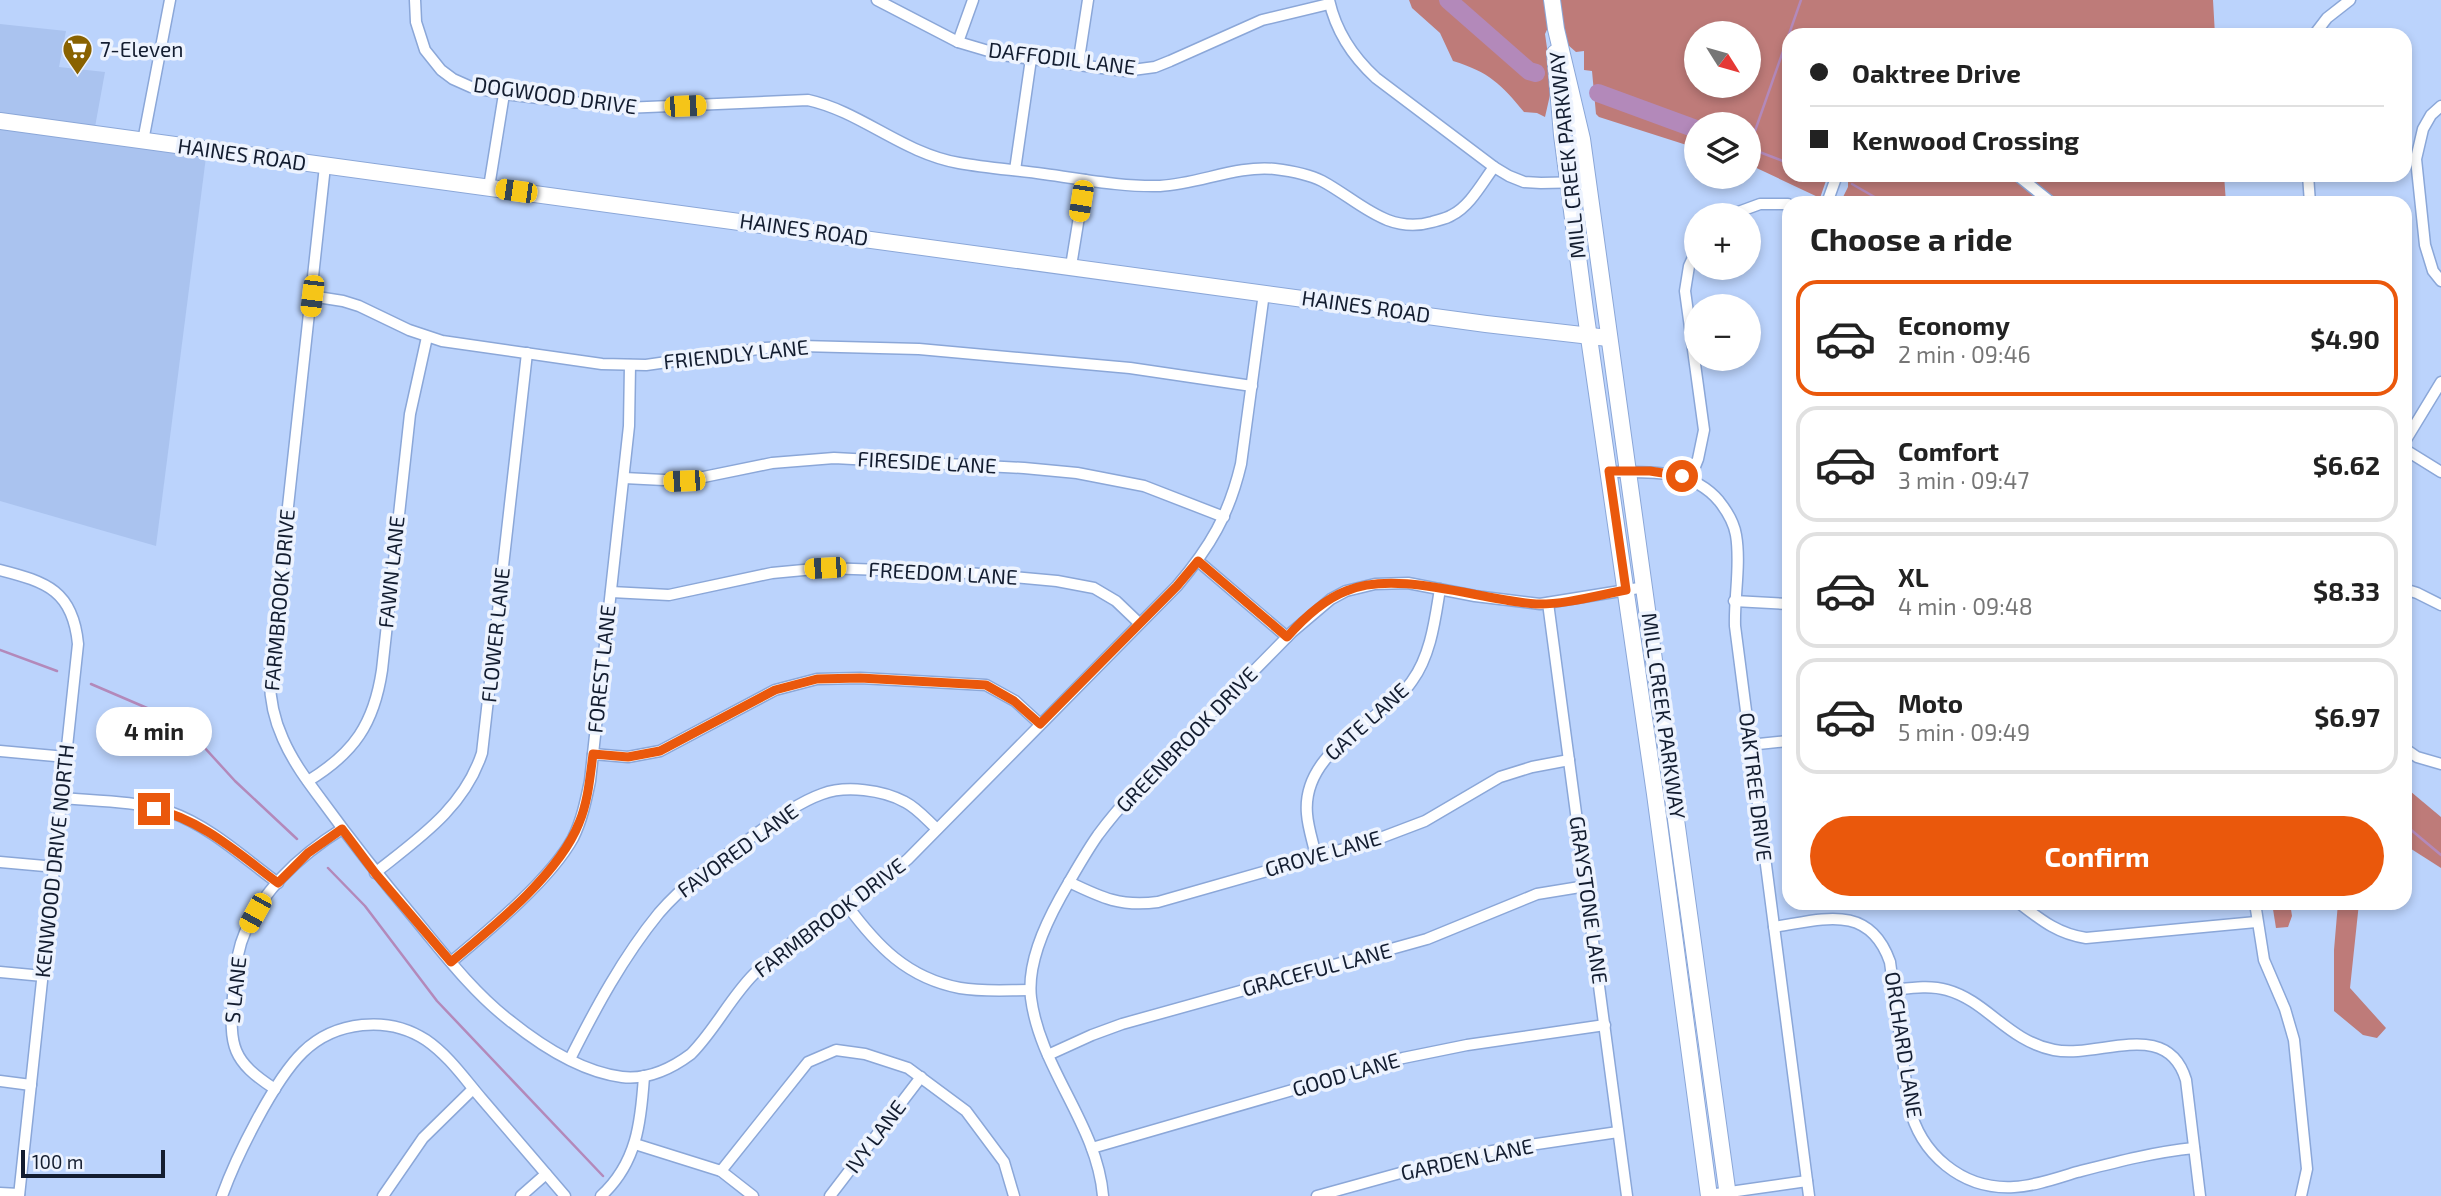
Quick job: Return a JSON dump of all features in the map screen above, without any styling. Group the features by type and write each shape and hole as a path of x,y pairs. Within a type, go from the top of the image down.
{"main road":[{"name":"MILL CREEK PARKWAY","path":"1552,0 1556,29 1582,139 1727,1194"},
{"name":"MILL CREEK PARKWAY","path":"1556,29 1556,64 1569,183 1709,1195"},
{"name":"HAINES ROAD","path":"0,121 1486,324 1608,338"}],"street":[{"path":"143,141 170,0"},
{"name":"DOGWOOD DRIVE","path":"415,0 420,38 425,50 441,70 462,84 504,94 635,108 808,100 832,107 910,148 933,157 1085,180 1158,186 1258,169 1289,171 1320,180 1384,220 1411,225 1452,216 1466,204 1494,167"},
{"name":"DAFFODIL LANE","path":"877,0 958,42 983,51 1031,60 1125,71 1155,67 1262,20 1329,2"},
{"path":"958,42 973,0"},
{"path":"1078,65 1088,0"},
{"path":"2319,28 2327,18 2350,0"},
{"path":"1329,2 1340,34 1360,63 1494,167 1524,182 1588,182"},
{"path":"1015,170 1031,60"},
{"path":"489,187 504,94"},
{"path":"2441,106 2431,115 2423,129 2416,159 2425,245 2433,271 2441,281"},
{"name":"FARMBROOK DRIVE","path":"326,166 274,625 269,689 276,724 289,752 342,829 375,873 451,962 508,1020 570,1059 603,1073 621,1077 644,1076 665,1070 691,1054 753,975 789,945 896,871 1177,586 1198,561 1224,517 1241,464 1264,293"},
{"path":"1071,266 1085,180"},
{"path":"2026,182 2043,196"},
{"path":"1761,204 1782,204"},
{"path":"1687,280 1685,291 1704,430 1698,459 1690,479"},
{"name":"FRIENDLY LANE","path":"312,296 359,306 427,337 527,354 630,365 667,363 801,345 1021,357 1130,368 1252,386"},
{"name":"FAWN LANE","path":"308,781 344,755 364,731 374,706 382,670 410,414 427,337"},
{"name":"FLOWER LANE","path":"375,873 451,809 468,785 482,753 527,354"},
{"name":"FOREST LANE","path":"451,962 548,872 565,850 583,812 593,754 624,478 629,426 630,365"},
{"path":"2412,430 2441,382"},
{"path":"2412,454 2441,472"},
{"name":"FIRESIDE LANE","path":"624,478 684,481 758,465 834,458 1024,467 1077,473 1144,486 1224,517"},
{"name":"OAKTREE DRIVE","path":"1609,471 1666,472 1690,479 1714,495 1731,521 1737,550 1735,626 1809,1196"},
{"path":"1198,561 1287,637"},
{"name":"FREEDOM LANE","path":"611,592 641,596 669,595 772,573 825,568 970,573 1087,586 1106,594 1139,623"},
{"name":"KENWOOD DRIVE NORTH","path":"0,570 47,586 62,596 73,614 78,643 19,1195"},
{"name":"GREENBROOK DRIVE","path":"1103,1196 1099,1169 1092,1148 1048,1055 1035,1019 1030,990 1043,932 1091,845 1122,806 1287,637 1331,599 1354,588 1393,582 1509,601 1548,603 1645,587"},
{"name":"GATE LANE","path":"1317,856 1308,824 1307,803 1316,772 1330,752 1393,701 1413,681 1429,643 1440,589"},
{"path":"2412,591 2441,605"},
{"path":"1734,601 1782,604"},
{"name":"GRAYSTONE LANE","path":"1548,603 1627,1196"},
{"path":"593,754 628,757 660,751 775,690 817,679 860,678 986,685 1014,701 1040,724"},
{"path":"1749,745 1782,742"},
{"path":"0,751 66,757"},
{"path":"2412,754 2441,764"},
{"name":"GROVE LANE","path":"1069,882 1114,902 1158,902 1409,828 1508,774 1569,760"},
{"name":"FAVORED LANE","path":"570,1059 612,983 661,911 682,889 721,858 808,800 831,791 842,790 887,794 911,806 937,829"},
{"path":"62,798 139,805 169,812 198,826 278,883"},
{"name":"S LANE","path":"275,1089 255,1076 239,1059 232,1038 234,978 241,942 255,913 278,883 308,853 342,829"},
{"path":"0,862 56,867"},
{"name":"GRACEFUL LANE","path":"1048,1055 1122,1024 1427,939 1537,894 1586,886"},
{"path":"846,904 896,961 928,978 960,988 1030,990"},
{"path":"2028,910 2049,926 2073,936 2086,938 2256,922"},
{"path":"2255,910 2264,960 2285,1009 2294,1040 2307,1169 2301,1196"},
{"name":"ORCHARD LANE","path":"1774,928 1836,917 1858,923 1876,936 1887,951 1890,961 1909,1105 1916,1127 1937,1159 1963,1177 1984,1185 2015,1187 2148,1154 2194,1148"},
{"path":"0,972 43,976"},
{"path":"1894,989 1927,987 1948,990 1968,1000 2015,1035 2056,1051 2071,1052 2144,1044 2166,1050 2179,1063 2186,1080 2200,1196"},
{"path":"222,1196 252,1130 291,1065 315,1042 337,1030 368,1024 398,1027 427,1041 443,1054 565,1196"},
{"name":"GOOD LANE","path":"1092,1148 1403,1058 1467,1045 1605,1025"},
{"path":"721,1171 808,1062 836,1050 865,1054 908,1068 966,1111 1004,1162 1014,1196"},
{"path":"601,1196 626,1166 635,1144 641,1120 644,1076"},
{"name":"IVY LANE","path":"830,1196 921,1077"},
{"path":"0,1082 31,1085"},
{"path":"383,1196 423,1138 473,1089"},
{"name":"GARDEN LANE","path":"1317,1196 1451,1159 1618,1132"},
{"path":"635,1144 721,1171 753,1196"},
{"path":"521,1196 546,1174"},
{"path":"1709,1195 1807,1181"},
{"path":"0,1193 19,1195"}],"shaded area":[{"path":"1409,0 2213,0 2215,28 1782,28 1782,180 1761,170 1761,112 1684,112 1684,144 1599,117 1596,114 1592,71 1584,70 1584,51 1576,52 1568,45 1552,19 1545,34 1550,95 1545,117 1524,112 1493,80 1453,61 1440,33 1412,8"},
{"path":"0,24 66,31 59,67 105,72 95,127 0,114"},
{"path":"0,127 206,157 156,546 0,501"},
{"path":"1786,182 1826,182 1821,196 1816,196"},
{"path":"1848,182 2224,182 2226,196 1844,196"},
{"path":"2412,793 2441,817 2441,868 2412,849"},
{"path":"2273,910 2291,910 2288,927 2276,928"},
{"path":"2337,910 2358,910 2350,988 2386,1028 2377,1038 2363,1035 2334,1011"}],"waterway":[{"path":"1448,0 1529,71 1536,73"},
{"path":"1791,28 1801,0"},
{"path":"1782,54 1749,148 1782,161"},
{"path":"1598,93 1684,125"},
{"path":"1852,184 1873,196"},
{"path":"0,650 57,671"},
{"path":"91,684 182,723 235,781 297,839"},
{"path":"2412,831 2441,855"},
{"path":"328,868 365,906 437,1001 603,1176"}],"place":[{"name":"7-Eleven","path":"77,77"}],"route":[{"path":"154,809 169,812 198,826 278,883 321,842 342,829 375,873 451,962 548,872 565,850 580,822 590,781 593,754 628,757 660,751 775,690 817,679 860,678 986,685 1024,708 1040,724 1177,586 1198,561 1287,637 1331,599 1354,588 1375,584 1408,583 1492,599 1540,604 1626,590 1609,471 1666,472 1682,476"}]}
